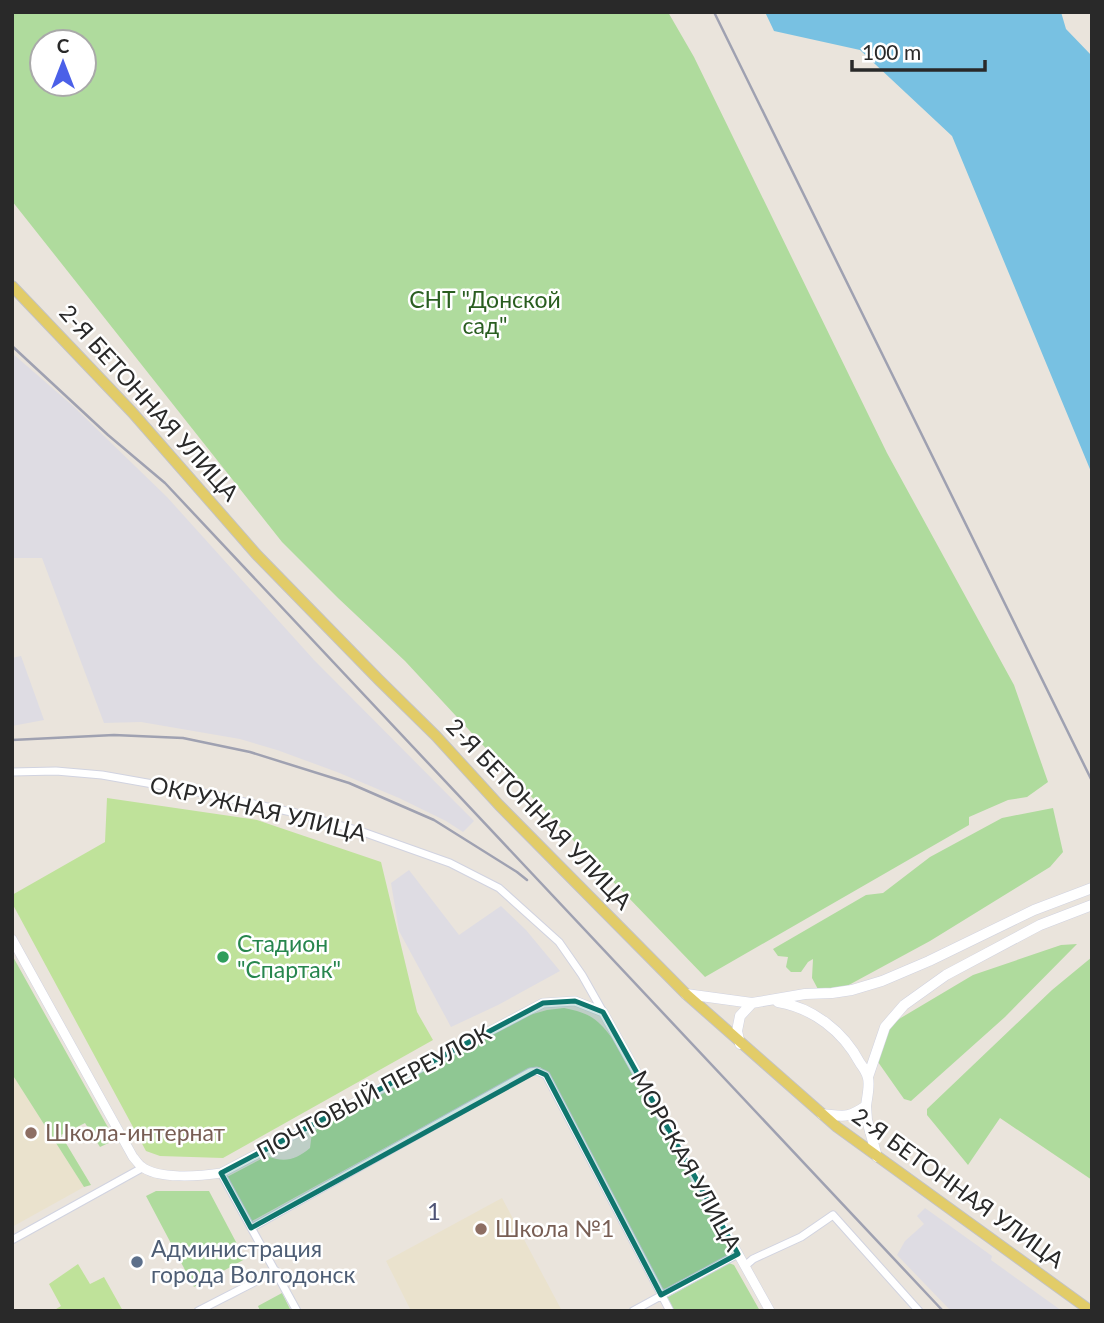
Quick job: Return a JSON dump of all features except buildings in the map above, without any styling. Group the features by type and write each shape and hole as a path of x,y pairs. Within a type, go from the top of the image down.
{"main road":[{"name":"2-Я БЕТОННАЯ УЛИЦА","path":"12,285 132,412 257,555 686,994 822,1114 877,1157 1091,1311"},
{"path":"686,994 752,1003 852,990 882,981 1034,910 1092,888"},
{"path":"877,1157 867,1120 866,1105 868,1077 885,1027 904,1005 946,975 1040,925 1092,905"},
{"path":"769,1000 799,1007 829,1026 854,1052 868,1077"},
{"path":"740,1044 737,1031 740,1016 752,1003"},
{"path":"822,1114 846,1117 866,1105"}],"street":[{"name":"ОКРУЖНАЯ УЛИЦА","path":"12,772 56,771 102,775 198,792 360,831 450,863 499,888 559,942 603,1012"},
{"path":"12,939 133,1157 142,1168 12,1240"},
{"name":"ПОЧТОВЫЙ ПЕРЕУЛОК","path":"142,1168 182,1176 221,1173 543,1003 575,1000 603,1012"},
{"name":"МОРСКАЯ УЛИЦА","path":"603,1012 770,1311"},
{"path":"251,1228 530,1072 537,1071 546,1075 670,1311"},
{"path":"221,1173 297,1311"},
{"path":"745,1266 801,1237 833,1214 919,1311"},
{"path":"633,1311 738,1254"},
{"path":"198,1311 275,1271"}],"highlighted area":[{"path":"575,1001 603,1012 738,1254 661,1295 546,1075 537,1071 251,1228 221,1173 543,1003"}],"shaded area":[{"path":"12,353 73,406 167,497 314,660 474,821 463,832 399,798 277,750 240,739 141,722 104,723 42,558 12,558"},
{"path":"21,656 44,720 12,726 12,658"},
{"path":"409,870 459,935 501,906 526,930 560,971 451,1027 399,931 391,883"},
{"name":"Школа-интернат","path":"12,1074 84,1187 12,1227"},
{"name":"Школа №1","path":"502,1198 562,1311 411,1311 386,1261"},
{"path":"925,1208 1062,1311 951,1311 897,1255 905,1241 924,1224 917,1216"}],"green space":[{"name":"СНТ \"Донской сад\"","path":"12,12 668,12 694,57 887,453 1014,685 1048,782 1027,797 1008,800 969,817 969,825 705,977 405,661 282,542 12,201"},
{"name":"Стадион \"Спартак\"","path":"107,798 257,820 381,862 417,1012 433,1040 223,1158 160,1156 146,1151 12,903 12,895 105,842"},
{"path":"1053,808 1063,852 1050,867 930,941 834,993 828,988 820,993 812,978 813,959 801,972 791,972 786,967 788,957 778,956 773,949 866,895 883,893 930,857 1002,818"},
{"path":"1077,944 1005,1017 911,1101 904,1099 878,1062 875,1041 899,1019 973,975 1061,945"},
{"path":"12,955 115,1140 100,1147 85,1123 61,1135 91,1185 84,1187 12,1074"},
{"path":"1092,957 1092,1180 1000,1118 968,1165 927,1115 927,1109 1052,990"},
{"path":"564,1008 592,1017 612,1038 729,1250 728,1256 665,1289 661,1288 549,1074 540,1067 530,1068 252,1221 227,1177 267,1156 284,1160 300,1155 310,1148 312,1132 526,1016"},
{"path":"156,1191 209,1191 245,1259 194,1287 146,1196"},
{"path":"729,1263 734,1265 760,1311 671,1311 666,1299 668,1297"},
{"path":"78,1264 90,1284 104,1277 123,1311 53,1311 61,1306 49,1284"},
{"path":"282,1293 291,1311 260,1311 258,1306"}],"water":[{"path":"765,12 1061,12 1066,29 1092,56 1092,474 952,136 860,50 774,31"}],"railway":[{"path":"714,12 1092,781"},
{"path":"12,346 108,435 165,483 943,1311"},
{"path":"12,740 114,735 183,738 250,752 349,783 434,820 527,880"}],"place":[{"name":"Стадион \"Спартак\"","path":"223,957"},
{"name":"Школа-интернат","path":"31,1133"},
{"name":"Школа №1","path":"481,1229"},
{"name":"Администрация города Волгодонск","path":"137,1262"}],"district":[{"name":"1","path":"435,1212"}]}
